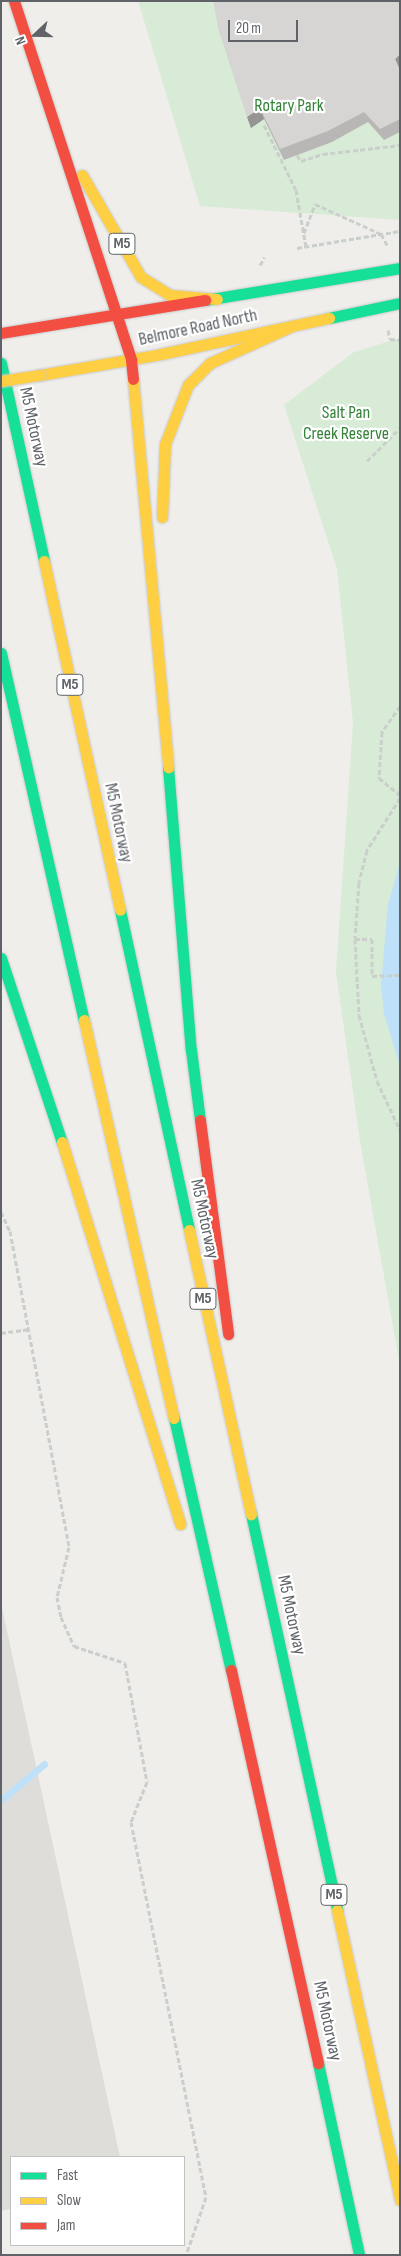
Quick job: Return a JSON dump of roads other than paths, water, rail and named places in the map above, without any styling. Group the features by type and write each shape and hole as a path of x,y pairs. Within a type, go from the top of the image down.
{"main road":[{"name":"M5","path":"14,1 62,139 88,233 131,360"},
{"name":"M5","path":"62,139 141,277 170,296 217,299"},
{"name":"Belmore Road North","path":"1,332 116,316 400,268"},
{"name":"Belmore Road North","path":"1,381 131,360 400,303"},
{"path":"162,530 165,444 182,394 210,363 292,326"},
{"path":"131,360 160,664 191,1050 211,1222 230,1348"},
{"name":"M5 Motorway","path":"1,363 400,2200"},
{"path":"160,664 161,549"},
{"name":"M5 Motorway","path":"1,653 244,1733 359,2255"},
{"path":"1,958 84,1210 183,1533"},
{"path":"236,1386 267,1590"},
{"path":"198,1581 244,1733"}],"water":[{"path":"400,863 400,1066 384,1014 381,985 388,904"}],"waterway":[{"path":"1,1800 44,1764"}],"park label":[{"name":"Rotary Park","path":"289,106"},
{"name":"Salt Pan Creek Reserve","path":"346,424"}]}
